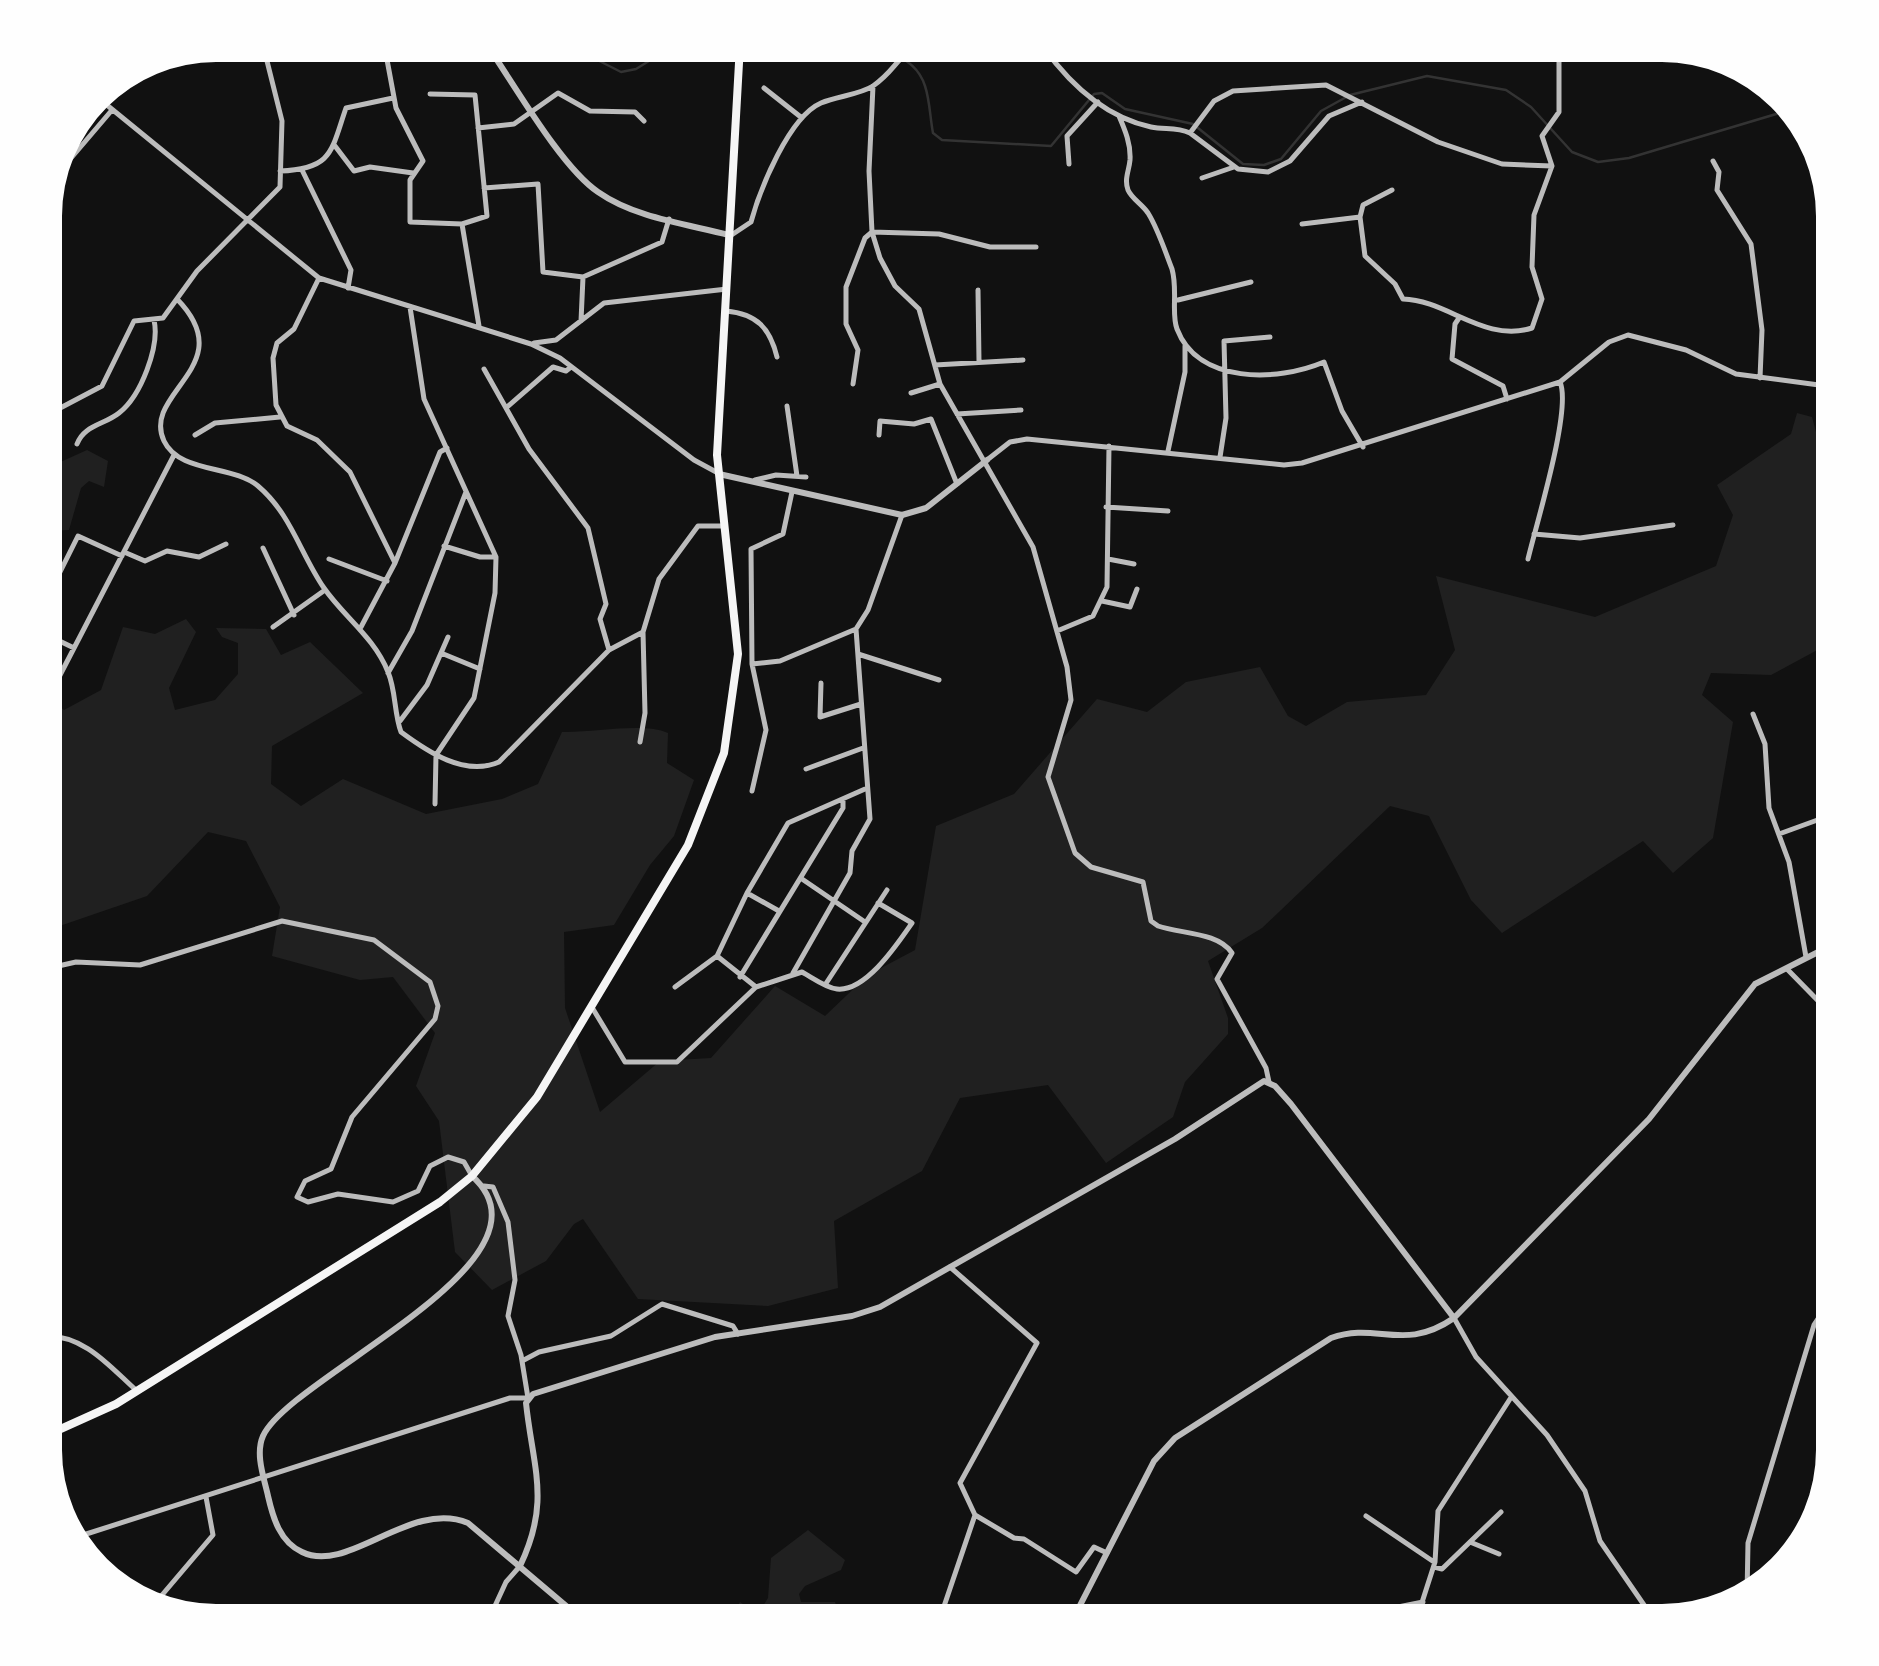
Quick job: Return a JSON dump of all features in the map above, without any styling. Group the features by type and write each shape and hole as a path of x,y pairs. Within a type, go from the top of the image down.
{"highway":[{"path":"63,1427 137,1392 440,1202 472,1176 537,1097 688,845 722,764 736,695 738,654 719,474 737,62"}],"street":[{"path":"63,408 96,391 112,372 134,321 163,318 197,270 280,187 282,121 268,62"},
{"path":"387,62 393,98 423,161 413,173 408,198 410,222 462,224 487,216 474,94 430,94"},
{"path":"499,62 570,163 598,192 634,210 730,236 751,222 760,190 802,118 818,104 873,86 895,62"},
{"path":"1056,62 1085,95 1119,115 1151,127 1191,132 1234,167 1257,174 1280,168 1329,116 1361,101"},
{"path":"1392,190 1363,204 1360,216 1364,256 1395,284 1404,299 1421,299 1488,328 1523,331 1538,319 1542,300 1532,267 1533,226 1552,166 1542,136 1559,112 1559,62"},
{"path":"1191,132 1214,101 1239,89 1314,84 1343,91 1438,142 1502,164 1552,166"},
{"path":"873,86 872,232 895,286 919,309 940,384 987,460 1033,547 1057,631 1071,700 1048,778 1075,853 1091,866 1143,882 1151,921 1158,926 1217,940 1229,947 1232,953 1217,979 1266,1068 1269,1082 1291,1104 1454,1318 1510,1399 1547,1435 1584,1492 1600,1541 1643,1604"},
{"path":"764,88 802,118"},
{"path":"478,128 514,124 558,93 590,111 635,112 644,121"},
{"path":"280,171 302,170 321,162 335,146 346,108 393,98"},
{"path":"1068,164 1067,136 1097,101"},
{"path":"109,107 319,278 531,344 571,366 694,460 719,474 902,515 919,512 1016,439 1284,465 1363,447 1560,382 1609,342 1628,334 1686,350 1736,374 1816,385"},
{"path":"77,151 112,110"},
{"path":"1119,115 1130,158 1126,179 1129,193 1147,211 1169,262 1178,300 1174,319 1194,358 1224,372 1303,371 1324,362 1342,411 1363,447"},
{"path":"335,146 354,171 370,168 413,173"},
{"path":"1713,161 1720,197 1751,244 1762,330 1760,379"},
{"path":"1202,178 1234,167"},
{"path":"302,170 350,270 348,288"},
{"path":"484,188 538,184 543,272 583,276 662,242 669,219"},
{"path":"1302,224 1360,216"},
{"path":"462,224 479,326"},
{"path":"853,384 858,350 846,324 846,287 872,232 939,234 990,246 1036,247"},
{"path":"581,321 583,276"},
{"path":"319,278 294,329 277,343 273,358 280,417 288,426 316,440 350,472 395,564"},
{"path":"1178,300 1250,282"},
{"path":"531,344 556,340 604,303 727,288"},
{"path":"978,290 979,362"},
{"path":"177,299 201,343 198,362 164,412 160,428 174,454 234,473 266,494 292,525 326,590 360,627 388,673 401,732 440,760 490,766 499,762 609,650 643,632"},
{"path":"410,308 424,398 496,556 495,593 481,670 465,716 436,754 435,804"},
{"path":"726,311 754,316 772,335 777,357"},
{"path":"1459,318 1454,324 1452,359 1503,386 1507,399"},
{"path":"76,444 85,430 125,409 155,344 154,320"},
{"path":"1220,457 1226,418 1224,342 1270,336"},
{"path":"1168,451 1185,372 1184,344"},
{"path":"935,365 1023,360"},
{"path":"506,408 552,367 566,370 571,366"},
{"path":"484,369 529,450 588,528 606,604 600,619 609,650"},
{"path":"1528,559 1535,518 1550,490 1553,447 1566,394 1560,382"},
{"path":"911,393 940,384"},
{"path":"787,406 797,476"},
{"path":"957,414 1021,410"},
{"path":"195,435 215,424 280,417"},
{"path":"879,435 880,421 914,424 931,420 957,484"},
{"path":"1057,631 1093,616 1102,601 1108,446"},
{"path":"360,627 395,564 440,452 447,448"},
{"path":"63,669 174,454"},
{"path":"752,482 776,475 806,477"},
{"path":"388,673 412,631 467,490"},
{"path":"752,791 766,730 752,664 750,549 783,534 792,492"},
{"path":"1106,506 1168,511"},
{"path":"752,664 780,661 856,629 868,610 902,515"},
{"path":"640,742 645,714 643,632 652,595 672,559 698,526 724,526"},
{"path":"1534,534 1580,538 1673,526"},
{"path":"63,567 78,536 145,561 167,551 198,557 226,544"},
{"path":"444,546 480,557 496,556"},
{"path":"263,548 294,615"},
{"path":"1106,559 1134,564"},
{"path":"329,560 387,580"},
{"path":"1102,601 1130,607 1137,589"},
{"path":"273,626 326,590"},
{"path":"792,972 850,872 852,851 870,819 856,629"},
{"path":"398,723 426,685 448,637"},
{"path":"63,642 74,648"},
{"path":"442,652 481,670"},
{"path":"858,654 939,680"},
{"path":"820,683 820,717 861,704"},
{"path":"1752,714 1765,744 1769,808 1800,906 1806,957"},
{"path":"806,769 863,748"},
{"path":"675,987 717,956 746,893 788,823 865,789"},
{"path":"740,976 843,808 843,798"},
{"path":"1779,834 1816,821"},
{"path":"801,878 866,922"},
{"path":"825,984 887,890"},
{"path":"746,893 780,912"},
{"path":"593,1009 624,1062 678,1062 756,986 802,972 846,989 883,964 912,923 878,903"},
{"path":"63,965 140,965 282,920 374,940 430,982 438,1006 435,1019 344,1128 331,1169 305,1181 297,1196 308,1202 338,1194 392,1202 418,1191 430,1166 448,1157 464,1162 472,1176 484,1186 494,1188 508,1222 515,1280 508,1316 522,1362 541,1498 537,1528 520,1566 506,1582 496,1604"},
{"path":"1081,1604 1154,1461 1186,1429 1331,1338 1349,1334 1412,1338 1454,1318 1649,1119 1755,984 1816,952"},
{"path":"717,956 756,986"},
{"path":"1785,966 1816,998"},
{"path":"88,1534 510,1398 528,1398 738,1334 867,1312 1269,1082"},
{"path":"484,1186 494,1218 492,1233 481,1248 412,1316 273,1421 260,1443 264,1476 277,1526 286,1540 309,1555 335,1553 420,1520 452,1516 468,1522 564,1604"},
{"path":"950,1267 1036,1343 960,1484 975,1515 1076,1572 1094,1546 1106,1554"},
{"path":"522,1362 539,1352 611,1336 662,1304 732,1326 738,1334"},
{"path":"1747,1578 1748,1543 1816,1322"},
{"path":"63,1338 92,1350 137,1392"},
{"path":"1413,1604 1423,1602 1434,1564 1438,1512 1510,1399"},
{"path":"163,1594 213,1535 206,1497"},
{"path":"1366,1516 1442,1569 1501,1512"},
{"path":"946,1604 975,1515"},
{"path":"1470,1542 1499,1554"}],"shaded area":[{"path":"1797,413 1812,417 1816,432 1816,651 1771,675 1711,673 1702,695 1733,722 1713,838 1673,873 1643,841 1502,933 1471,900 1429,816 1390,806 1262,928 1208,961 1228,1018 1228,1034 1185,1082 1173,1117 1106,1163 1048,1085 960,1098 922,1171 834,1221 838,1288 768,1306 638,1299 583,1219 574,1224 546,1261 492,1290 455,1252 439,1121 416,1086 435,1033 393,977 360,980 272,956 280,907 246,841 208,832 147,896 63,925 63,709 101,690 123,627 155,634 186,619 196,632 169,688 175,710 215,700 238,674 238,643 222,637 216,628 266,629 281,655 310,642 363,693 272,746 271,784 301,806 343,779 426,814 502,799 538,784 562,732 632,728 668,733 667,763 694,780 674,836 650,865 614,925 564,932 565,1008 600,1112 660,1061 711,1058 775,986 825,1016 868,975 915,950 936,826 1014,794 1097,699 1147,712 1186,682 1260,667 1288,716 1306,726 1347,702 1426,695 1455,650 1436,576 1595,617 1716,566 1733,515 1717,485 1791,434"},
{"path":"87,450 108,461 104,487 89,481 81,488 69,530 63,530 63,461"},
{"path":"808,1530 845,1560 841,1570 805,1586 799,1594 801,1602 836,1604 764,1604 771,1558"}],"waterway":[{"path":"601,62 621,72 647,62"},
{"path":"908,62 925,86 933,133 942,140 1051,146 1094,94 1102,93 1125,109 1193,124 1243,164 1264,165 1281,159 1321,111 1350,95 1427,76 1506,90 1531,107 1572,152 1598,162 1629,158 1776,114"}]}
